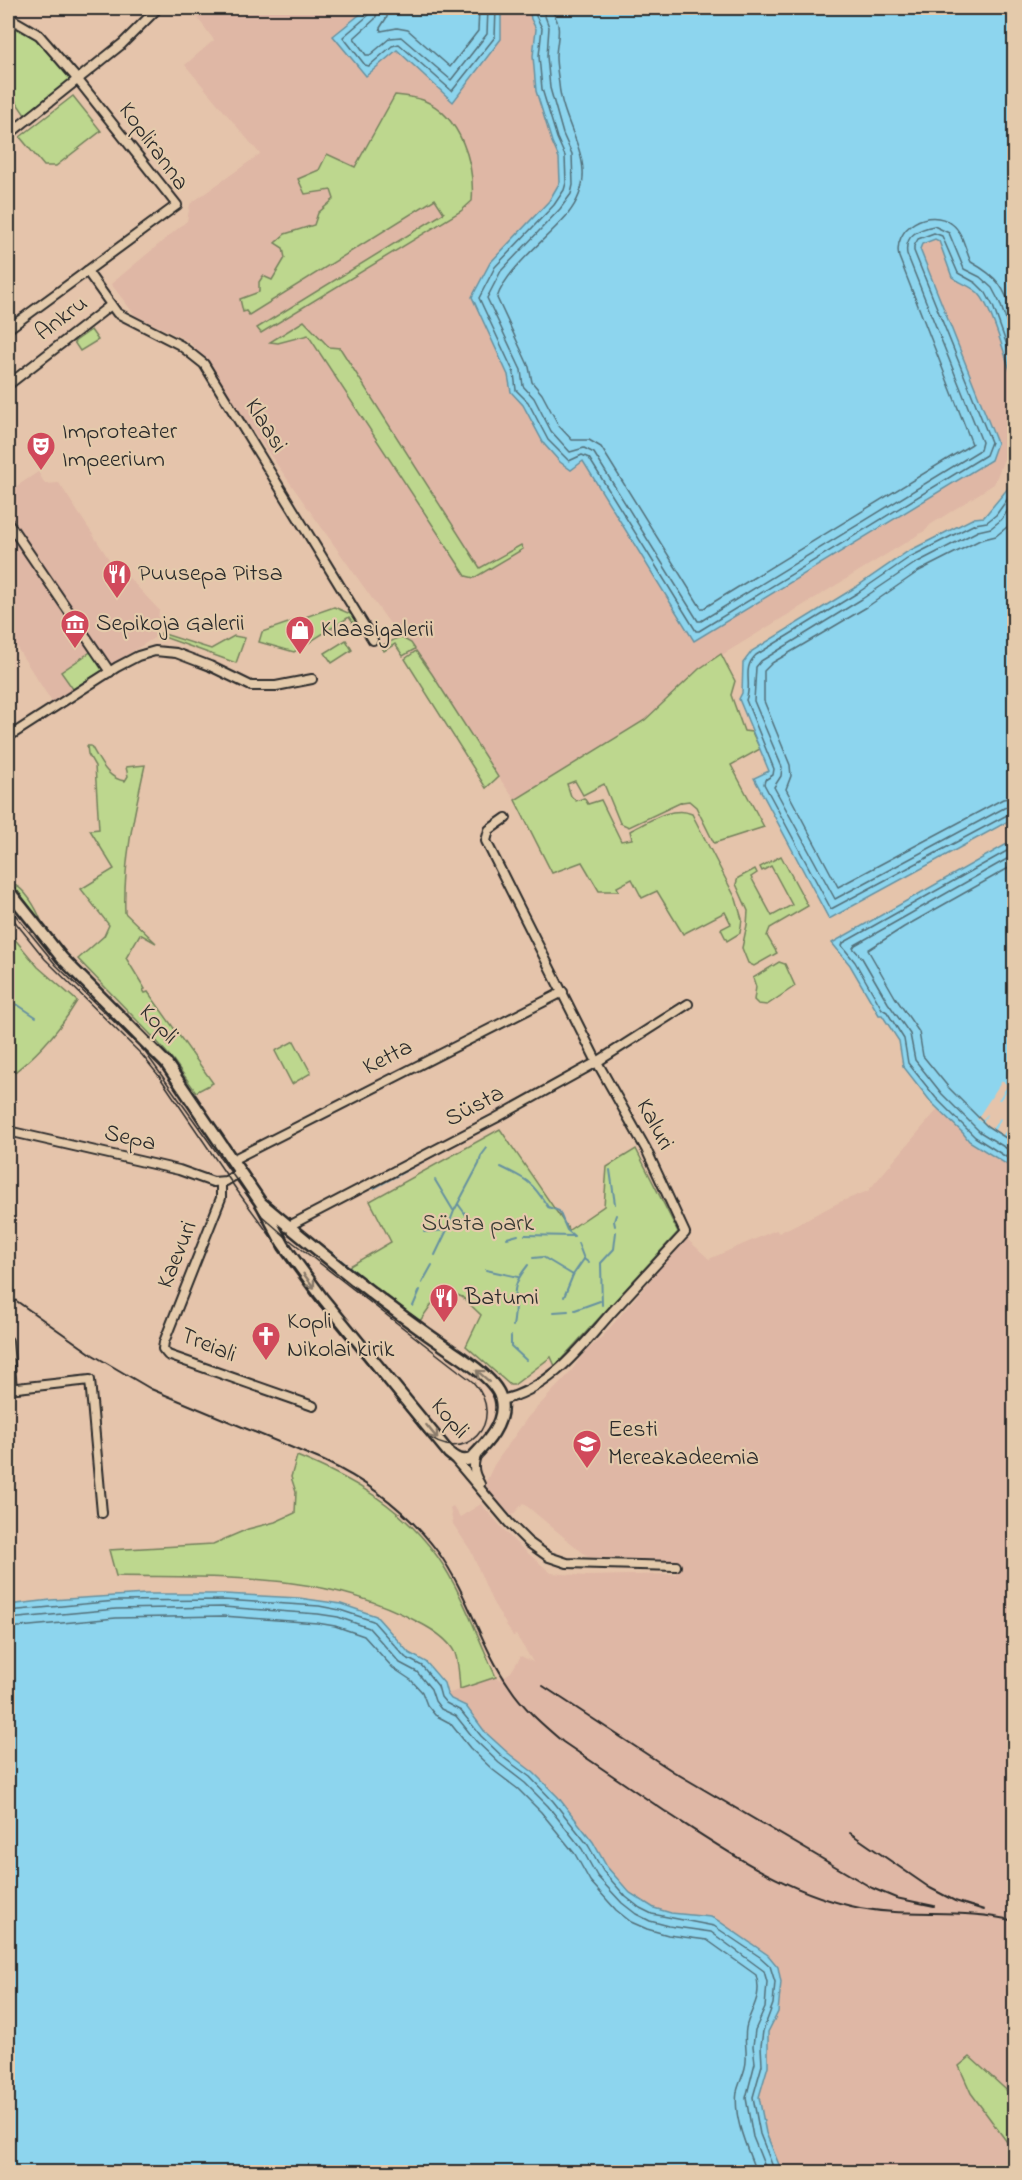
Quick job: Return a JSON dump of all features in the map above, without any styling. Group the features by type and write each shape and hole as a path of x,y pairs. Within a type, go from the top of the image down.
{"street":[{"path":"8,135 122,44 158,8"},
{"name":"Kopliranna","path":"8,17 39,35 78,80 177,205 8,329"},
{"name":"Klaasi","path":"87,271 117,313 180,345 204,364 374,640"},
{"name":"Ankru","path":"8,385 111,305"},
{"path":"8,522 110,672"},
{"path":"8,737 110,672 138,656 155,651 176,653 251,686 276,686 312,680"},
{"name":"Kaluri","path":"501,1400 516,1397 533,1389 567,1363 685,1233 646,1149 597,1062 486,841 489,830 506,818"},
{"name":"Kopli","path":"8,890 80,978 166,1064 261,1203 284,1246 322,1298 454,1458 466,1461 471,1459 498,1426 501,1418 501,1400 497,1389 460,1357 403,1318 261,1203"},
{"name":"Ketta","path":"232,1160 563,992"},
{"name":"Süsta","path":"276,1232 496,1118 597,1062 688,1004"},
{"name":"Sepa","path":"8,1131 130,1158 221,1182"},
{"path":"221,1182 226,1182 240,1172"},
{"name":"Kaevuri","path":"164,1342 222,1198 221,1182"},
{"path":"8,1341 10,1389 90,1380 102,1513"},
{"name":"Treiali","path":"164,1342 163,1349 168,1355 313,1406"},
{"path":"477,1453 473,1464 474,1475 488,1499"},
{"path":"454,1458 528,1542 549,1557 567,1563 676,1566"}],"shaded area":[{"path":"190,8 734,8 969,226 1014,338 1014,435 994,484 930,525 926,530 699,669 645,720 573,767 515,800 190,342 135,315 111,284 187,221 190,204 260,154 185,65 214,40"},
{"path":"38,472 45,484 59,483 114,567 117,565 159,610 157,636 52,702 8,634 8,492"},
{"path":"938,1109 963,1132 969,1141 1014,1169 1014,2172 782,2172 766,2133 759,2097 768,2066 768,2032 778,2012 781,1982 777,1965 768,1955 717,1920 665,1911 647,1905 636,1898 607,1867 593,1842 558,1797 534,1773 485,1732 466,1706 451,1699 447,1694 496,1677 499,1680 511,1672 521,1656 533,1662 516,1635 513,1636 492,1601 471,1551 453,1524 450,1508 453,1506 460,1517 481,1504 514,1541 551,1573 587,1576 676,1574 676,1560 588,1557 523,1503 512,1516 485,1484 494,1465 528,1417 569,1374 584,1353 603,1336 686,1238 709,1259 776,1230 779,1233 840,1202 868,1191"}],"green space":[{"path":"8,24 36,39 71,79 25,115 8,90"},
{"path":"395,95 413,97 436,107 456,129 468,157 472,201 461,211 261,333 257,328 444,213 435,199 249,315 246,311 243,312 240,299 259,292 259,282 263,276 272,280 285,258 283,248 275,243 285,234 314,225 318,213 334,199 331,190 305,194 298,179 319,170 327,154 355,167"},
{"path":"73,96 101,131 56,166 44,166 20,137"},
{"path":"304,321 329,347 340,348 480,568 521,545 523,549 474,578 466,576 308,335 278,343 270,342"},
{"path":"91,330 98,340 80,351 74,342"},
{"path":"334,607 353,615 363,630 359,632 349,617 294,652 259,642 262,632"},
{"path":"161,633 211,649 234,636 245,638 236,663 161,636"},
{"path":"400,637 411,643 415,649 403,656 395,644 384,651 381,646"},
{"path":"346,640 352,650 332,663 325,653"},
{"path":"92,651 105,669 73,689 61,672"},
{"path":"416,651 498,777 486,788 405,659"},
{"path":"721,654 735,681 731,695 744,731 752,732 760,749 731,765 764,827 714,843 696,807 689,801 682,802 629,827 620,823 604,784 583,795 575,781 567,784 571,796 576,801 584,798 588,804 601,800 621,841 632,839 630,831 660,816 676,812 692,814 736,899 742,919 740,933 727,941 721,929 731,924 725,912 683,934 657,891 642,898 632,879 617,887 619,891 599,891 582,862 552,873 515,800 645,720 699,669"},
{"path":"87,746 91,746 109,773 119,780 125,781 128,776 126,767 145,765 133,820 128,857 125,913 156,943 140,934 126,958 145,989 143,990 145,993 148,992 213,1083 196,1092 154,1038 78,959 104,936 109,925 81,889 114,869 90,830 99,829 95,766 88,754"},
{"path":"781,856 808,906 770,928 767,936 777,953 754,966 748,963 742,948 748,911 736,884 738,878 755,869 757,873 751,877 772,916 792,905 771,866 762,871 760,867"},
{"path":"10,883 21,889 34,905 42,923 23,898 18,898"},
{"path":"8,931 38,967 77,1001 63,1023 46,1043 8,1077"},
{"path":"779,962 785,964 795,986 767,1005 758,1004 754,1000 756,987 753,978"},
{"path":"294,1041 311,1073 292,1084 275,1051"},
{"name":"Süsta park","path":"500,1129 569,1230 604,1206 607,1167 636,1149 678,1232 555,1366 551,1357 514,1385 510,1385 466,1346 481,1315 462,1297 442,1289 420,1321 348,1267 391,1242 370,1201"},
{"path":"297,1456 337,1474 374,1496 392,1508 423,1538 454,1583 496,1677 460,1689 455,1653 443,1638 433,1630 381,1605 344,1593 270,1580 116,1576 109,1550 213,1544 295,1513 296,1492 291,1477"},
{"path":"970,2057 1014,2097 1014,2143 1007,2142 971,2093 959,2066"}],"water":[{"path":"368,8 501,8 501,39 453,102 397,50 366,76 333,36"},
{"path":"529,8 1014,8 1014,382 985,302 974,289 952,277 939,241 935,239 922,244 920,249 997,443 991,460 694,641 583,461 571,470 560,462 544,444 523,405 511,392 508,375 472,297 490,263 549,201 560,182 559,158 536,91 533,56 536,29"},
{"path":"1014,481 1014,818 829,919 754,778 769,771 739,699 742,693 743,663 752,651 856,587 907,552 974,518 984,517"},
{"path":"1014,840 1014,1169 969,1141 931,1102 903,1066 899,1041 882,1015 879,1015 850,965 832,943"},
{"path":"146,1594 224,1594 299,1598 341,1604 376,1616 409,1653 426,1662 444,1683 451,1699 466,1706 485,1732 534,1773 558,1797 593,1842 607,1867 630,1893 654,1908 671,1913 711,1917 768,1955 778,1967 781,1982 778,2012 768,2032 768,2066 759,2097 766,2133 782,2172 8,2172 8,1605"}],"pier":[{"path":"1002,1081 1008,1085 998,1100 1010,1087 1014,1090 1011,1102 1014,1101 1014,1119 1002,1136 994,1131 1000,1118 992,1129 983,1123 988,1113 981,1122 977,1119"}],"waterway":[{"path":"8,1003 18,1005 36,1017"},
{"path":"374,1188 492,1124"},
{"path":"449,1224 487,1148"},
{"path":"501,1167 529,1182 548,1207 559,1211 567,1230 574,1236"},
{"path":"610,1170 615,1204"},
{"path":"435,1180 453,1210"},
{"path":"458,1204 469,1219 478,1224"},
{"path":"615,1226 616,1215"},
{"path":"424,1232 447,1230 435,1255"},
{"path":"602,1305 601,1263 614,1249 616,1232"},
{"path":"507,1238 518,1235"},
{"path":"525,1235 573,1236"},
{"path":"578,1243 584,1259 589,1263"},
{"path":"331,1252 391,1301"},
{"path":"533,1258 543,1257 573,1275"},
{"path":"564,1297 573,1275 584,1259"},
{"path":"422,1283 432,1265"},
{"path":"513,1326 515,1289 521,1274 528,1265"},
{"path":"486,1270 518,1277"},
{"path":"413,1306 420,1290"},
{"path":"575,1310 600,1301"},
{"path":"554,1312 568,1311"},
{"path":"511,1336 511,1346 526,1360"}],"tram line":[{"path":"8,906 56,965 145,1052 262,1216 473,1382 483,1397 486,1411 484,1425 477,1436 467,1443 454,1446 439,1443 424,1433 315,1297 236,1189 159,1076 142,1055 45,959 8,913"}],"railway":[{"path":"8,1295 93,1355 151,1389 324,1461 357,1478 387,1499 414,1524 438,1552 458,1584 499,1670 527,1709 563,1742 712,1842 802,1891 851,1906 892,1912 974,1915 1014,1921"},
{"path":"543,1686 674,1772 872,1888 896,1898 934,1906"},
{"path":"850,1833 930,1888 955,1901 984,1910"}],"place":[{"name":"Improteater Impeerium","path":"41,472"},
{"name":"Puusepa Pitsa","path":"117,600"},
{"name":"Sepikoja Galerii","path":"75,650"},
{"name":"Klaasigalerii","path":"300,656"},
{"name":"Batumi","path":"444,1324"},
{"name":"Kopli Nikolai kirik","path":"266,1362"},
{"name":"Eesti Mereakadeemia","path":"587,1470"}]}
